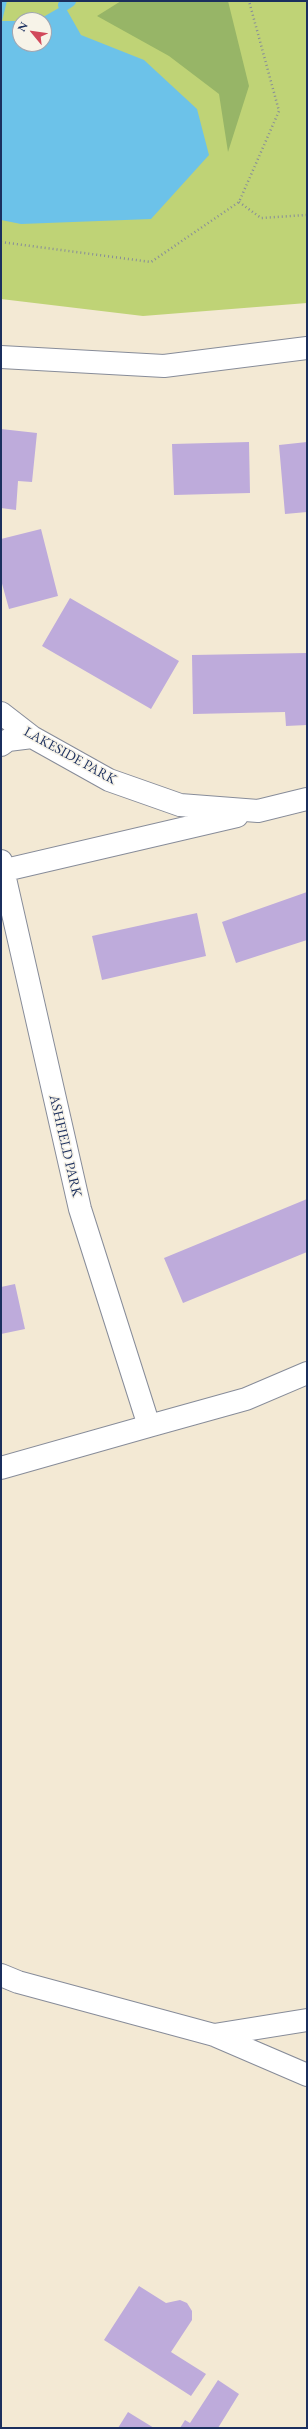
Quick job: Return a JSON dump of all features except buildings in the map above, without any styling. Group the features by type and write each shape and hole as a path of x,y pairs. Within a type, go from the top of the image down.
{"street":[{"path":"1,357 164,366 307,348"},
{"name":"LAKESIDE PARK","path":"1,713 32,737 109,780 180,805 258,811 307,799"},
{"path":"1,745 8,740 32,737"},
{"path":"2,867 258,811"},
{"name":"ASHFIELD PARK","path":"2,867 80,1209 149,1426"},
{"path":"1,1468 246,1399 307,1374"},
{"path":"1,1975 18,1982 214,2035 307,2074"},
{"path":"214,2035 307,2020"}],"path":[{"path":"1,242 151,262 239,202 279,111 249,1"},
{"path":"239,202 261,218 307,215"}],"green space":[{"path":"1,1 307,1 307,303 143,316 1,299"},
{"path":"121,1 228,1 249,86 228,152 219,94 169,56 97,16"}],"water":[{"path":"1,1 7,1 2,21 12,21 12,52 52,52 52,12 64,5 81,35 144,60 197,109 209,155 151,219 21,224 1,220"}],"waterway":[{"path":"64,5 70,1"}]}
